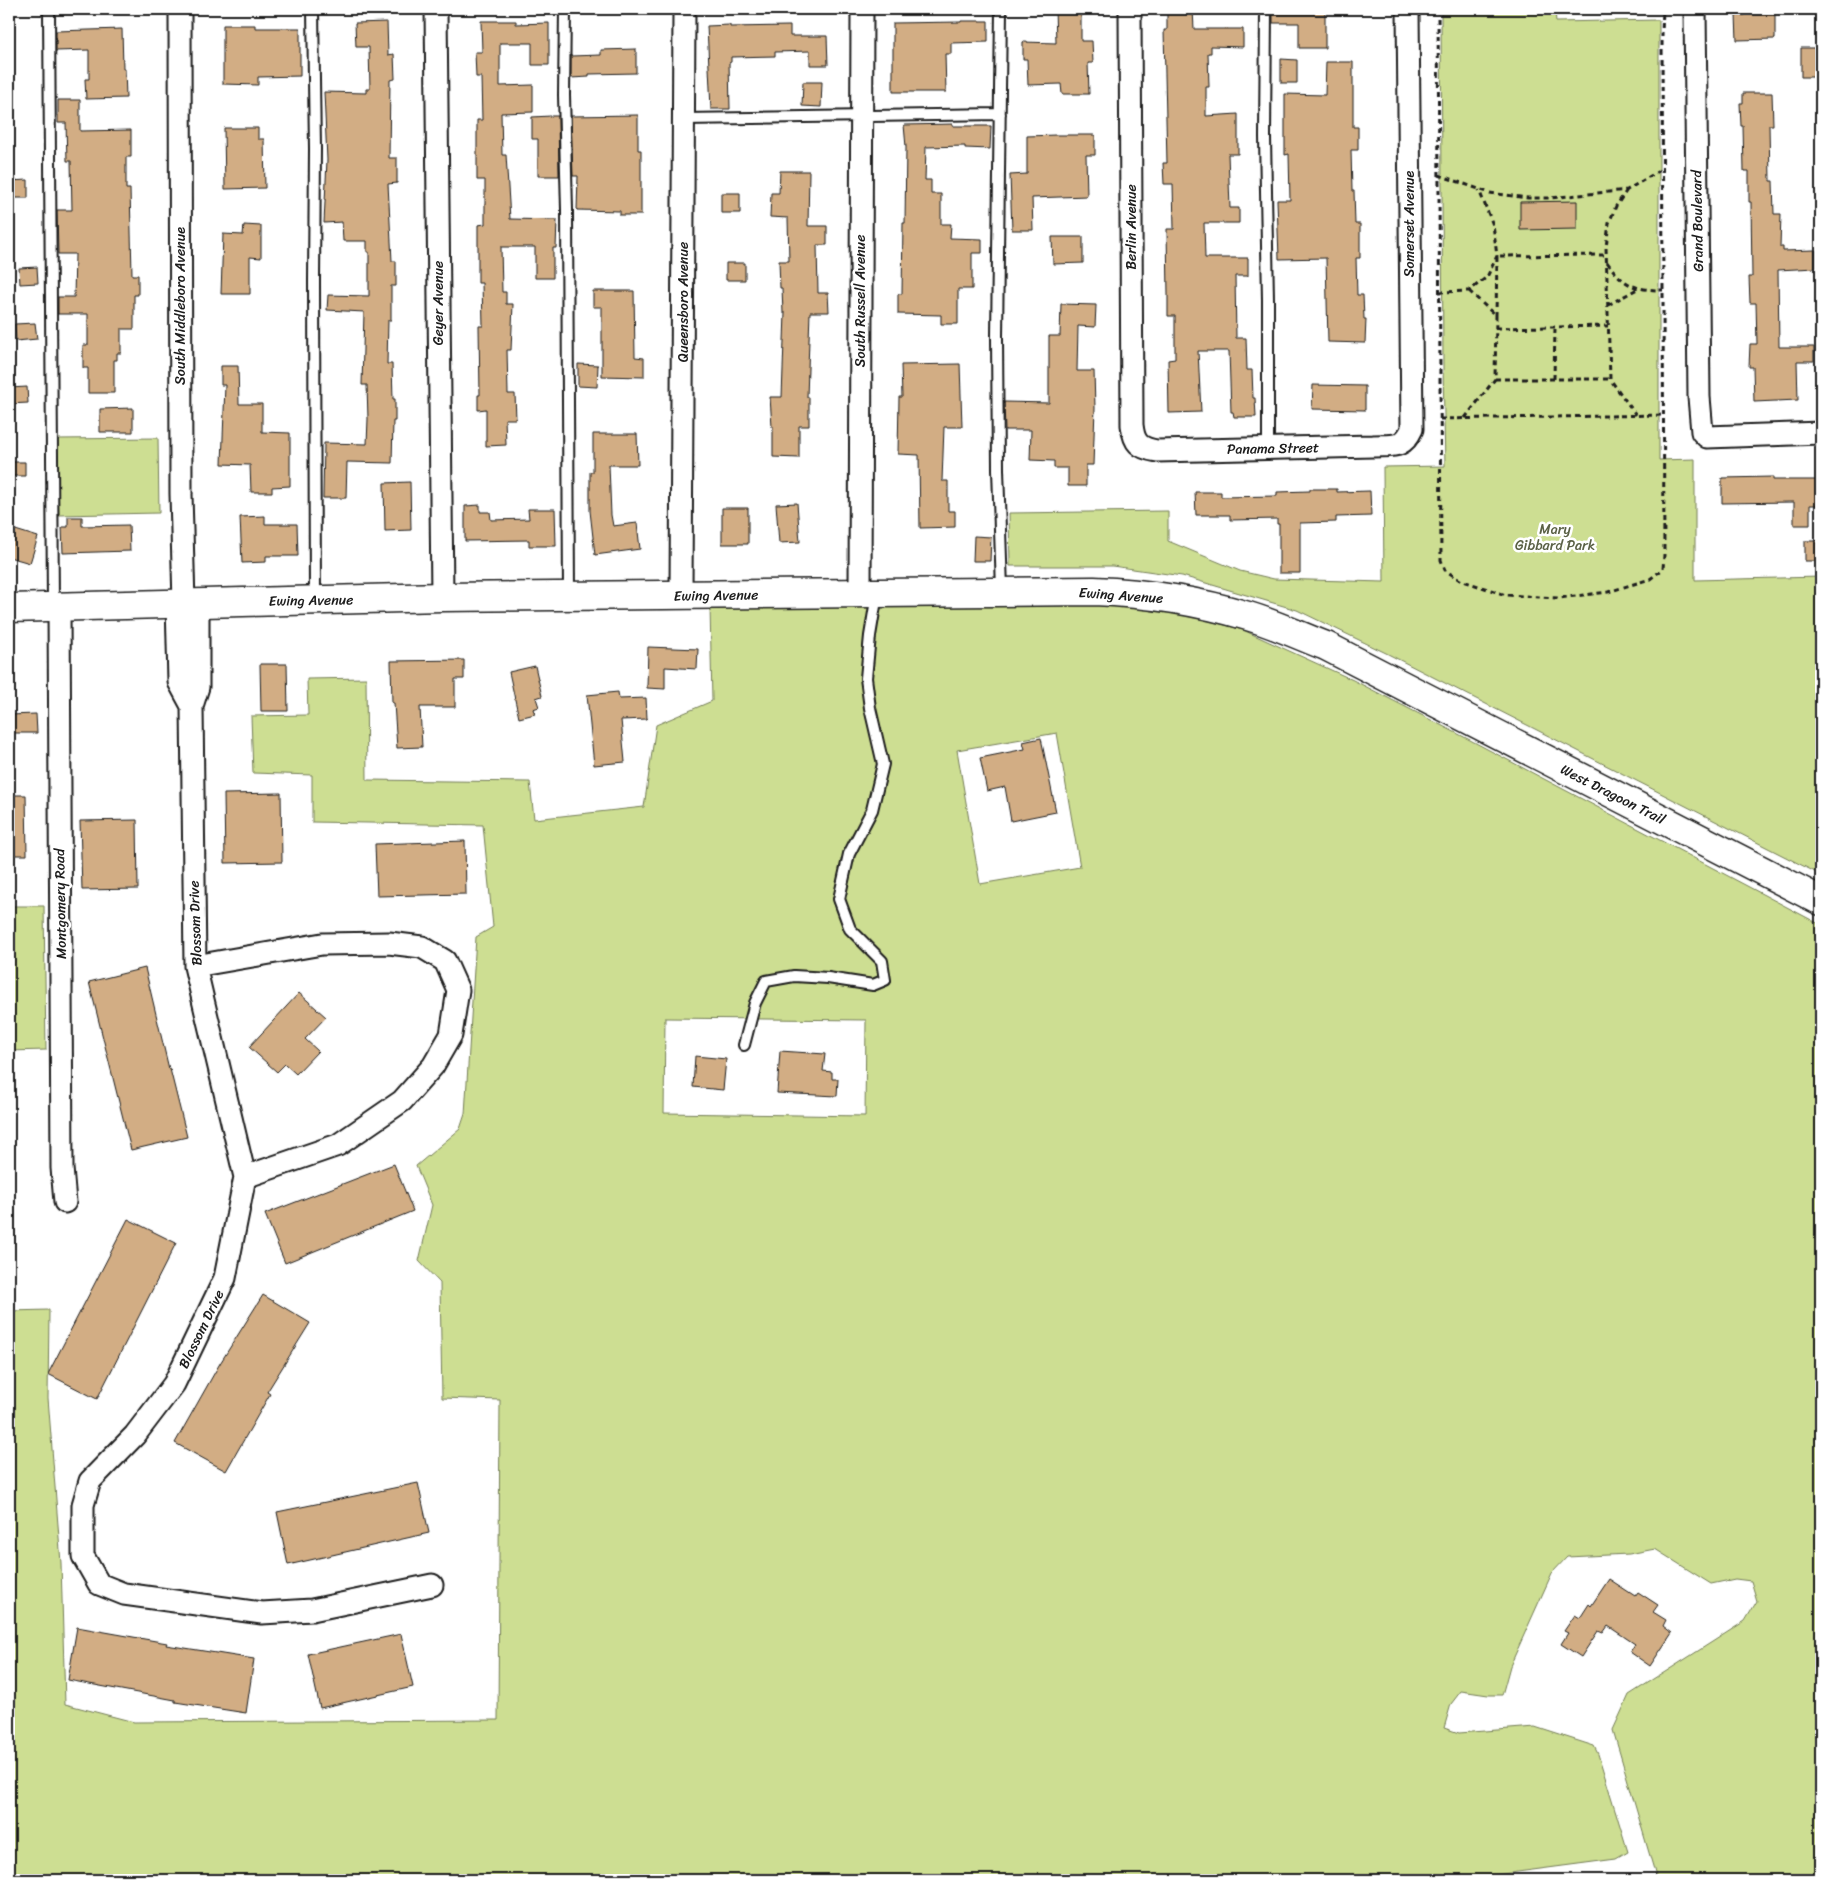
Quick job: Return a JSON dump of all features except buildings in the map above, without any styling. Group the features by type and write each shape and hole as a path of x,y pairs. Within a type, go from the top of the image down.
{"street":[{"name":"South Middleboro Avenue","path":"180,9 181,494 186,603"},
{"name":"Geyer Avenue","path":"436,9 442,596"},
{"name":"Queensboro Avenue","path":"681,595 684,9"},
{"name":"South Russell Avenue","path":"862,9 860,116 869,593"},
{"name":"Berlin Avenue","path":"1130,9 1132,425 1133,436 1138,444"},
{"name":"Somerset Avenue","path":"1407,439 1412,429 1408,9"},
{"name":"Grand Boulevard","path":"1695,9 1699,397 1702,432 1707,437 1821,434"},
{"name":"Panama Street","path":"1138,444 1146,449 1158,451 1400,445 1407,439"},
{"name":"Ewing Avenue","path":"9,608 442,596 1125,592 1172,598 1248,616 1326,646 1405,687"},
{"name":"Blossom Drive","path":"186,603 198,687 192,706 195,966 245,1177 225,1278 174,1384 135,1435 90,1481 83,1505 83,1556 99,1584 124,1594 262,1613 312,1610 432,1585"},
{"name":"Montgomery Road","path":"56,607 62,1168 65,1202"},
{"name":"West Dragoon Trail","path":"1405,687 1821,901"},
{"path":"195,966 322,944 389,943 422,947 445,961 458,990 452,1035 433,1066 402,1102 338,1145 245,1177"}],"lane":[{"path":"49,9 56,607"},
{"path":"312,9 315,149 315,600"},
{"path":"565,9 564,95 567,210 569,595"},
{"path":"1001,9 997,337 998,469 1002,592"},
{"path":"1266,9 1265,137 1268,448"},
{"path":"683,118 1000,114"},
{"path":"744,1045 755,1003 766,981 794,976 828,978 873,985 885,980 882,961 850,929 839,899 849,854 872,810 883,764 870,708 866,678 870,636 869,593"}],"path":[{"path":"1438,9 1441,560 1445,570 1460,580 1506,595 1560,598 1608,592 1650,579 1662,569 1664,555 1663,9"},
{"path":"1439,175 1490,193 1528,198 1588,195 1627,190 1662,169"},
{"path":"1465,418 1495,379 1497,256 1494,225 1479,189"},
{"path":"1627,190 1616,206 1608,223 1606,262 1610,379 1636,415"},
{"path":"1497,256 1606,255"},
{"path":"1440,292 1469,291 1487,277 1497,256"},
{"path":"1606,262 1617,277 1627,284 1639,288 1663,290"},
{"path":"1608,305 1639,288"},
{"path":"1469,291 1496,316"},
{"path":"1496,328 1608,326"},
{"path":"1554,327 1554,379"},
{"path":"1495,379 1610,379"},
{"path":"1440,419 1664,415"}],"green space":[{"name":"Mary Gibbard Park","path":"1441,9 1555,9 1556,22 1659,20 1659,460 1695,459 1695,580 1821,577 1821,875 1386,653 1297,610 1182,576 1112,566 1010,566 1009,513 1168,511 1168,541 1240,571 1274,579 1384,582 1383,467 1445,466"},
{"path":"158,438 159,513 59,515 57,439"},
{"path":"1101,602 1162,607 1243,630 1353,680 1821,925 1821,1880 1657,1880 1613,1730 1629,1695 1745,1621 1757,1601 1751,1581 1735,1579 1711,1584 1655,1549 1629,1554 1567,1557 1552,1573 1510,1666 1502,1695 1461,1691 1451,1704 1444,1728 1459,1733 1535,1727 1594,1746 1628,1852 1616,1859 1457,1880 9,1880 9,1311 49,1310 48,1398 61,1563 65,1704 134,1722 498,1720 500,1400 442,1398 440,1283 419,1261 432,1205 416,1166 460,1129 465,1114 476,937 493,927 483,825 312,822 312,775 253,773 251,716 308,715 307,679 366,678 367,780 530,782 534,819 644,807 656,725 712,701 710,607","holes":["1057,733 1080,867 980,884 957,750","665,1018 866,1020 865,1116 664,1113"]},
{"path":"9,906 44,906 46,1050 9,1051"}]}
